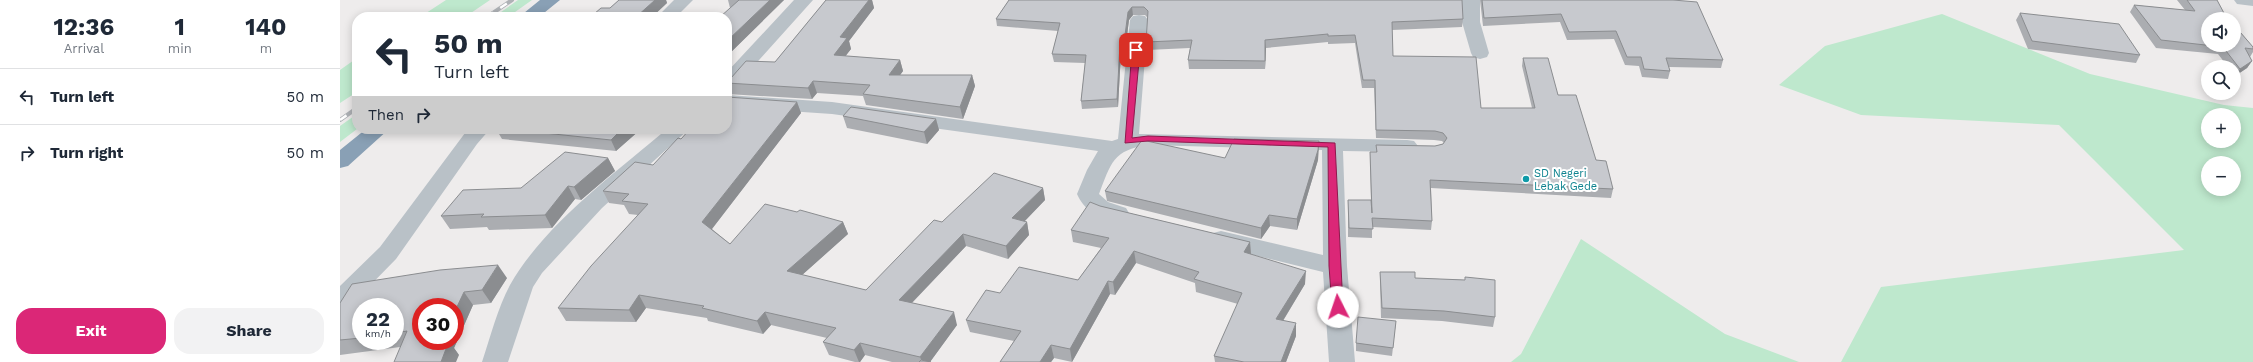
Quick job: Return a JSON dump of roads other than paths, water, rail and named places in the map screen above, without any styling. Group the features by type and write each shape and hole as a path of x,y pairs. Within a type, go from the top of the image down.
{"highway":[{"path":"535,12 551,0"},
{"path":"340,160 373,134"}],"street":[{"path":"671,12 684,0"},
{"path":"732,79 804,0"},
{"path":"1471,0 1471,22 1480,53"},
{"path":"2243,0 2253,1"},
{"path":"1139,20 1120,144 1103,159 1088,194 1091,203 1102,210 1139,219"},
{"path":"732,101 832,108 1120,144 1148,139 1332,145 1426,146"},
{"path":"340,301 388,253 410,226 468,140 475,134"},
{"path":"495,362 521,287 533,267 553,244 594,203 672,134"},
{"path":"1332,145 1334,266 1342,362"},
{"path":"1205,235 1334,266"}],"railway":[{"path":"494,12 512,0"},
{"path":"340,120 352,112"}],"place":[{"name":"SD Negeri Lebak Gede","path":"1526,179"}]}
